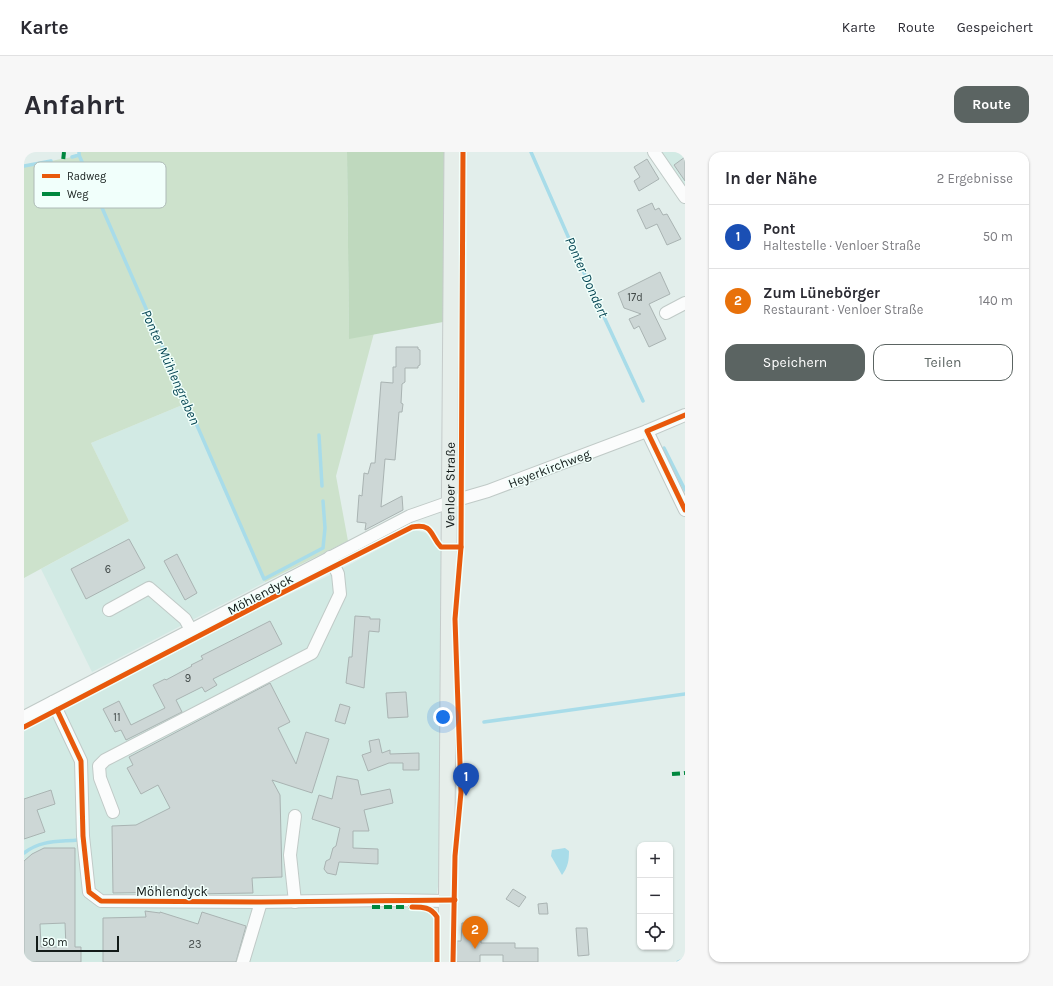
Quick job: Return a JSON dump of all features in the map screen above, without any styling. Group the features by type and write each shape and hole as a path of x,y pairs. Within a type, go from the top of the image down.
{"main road":[{"name":"Venloer Straße","path":"446,962 452,152"}],"street":[{"path":"654,152 685,197"},
{"path":"666,313 685,304"},
{"name":"Heyerkirchweg","path":"450,502 488,491 648,431 685,415"},
{"path":"648,431 685,510"},
{"name":"Möhlendyck","path":"24,717 410,516 450,502"},
{"path":"113,812 100,778 99,766 105,760 312,653 340,594 338,574 330,557"},
{"path":"109,610 149,588 185,619 191,630"},
{"name":"Möhlendyck","path":"53,702 81,761 83,836 89,892 101,901 446,901"},
{"path":"295,816 290,854 295,902"},
{"path":"243,962 261,902"}],"shaded area":[{"path":"79,152 347,152 349,338 374,333 336,476 348,541 265,582 187,403 91,443 129,521 24,578 24,166 34,164 34,208 166,208 166,162 45,162 79,155"},
{"path":"662,152 685,152 685,188"},
{"path":"187,403 265,582 92,672 41,569 129,521 91,443"},
{"path":"415,530 426,533 443,552 440,874 434,910 434,962 24,962 24,717 151,651 157,662 267,605 328,576"}],"green space":[{"path":"347,152 444,152 443,322 349,339"}],"water":[{"path":"565,848 569,851 569,857 567,866 562,875 551,856 552,850"}],"building":[{"path":"685,157 685,181 674,165"},
{"path":"647,159 659,179 639,191 634,181 640,177 634,167"},
{"path":"652,203 655,210 659,208 663,215 667,214 681,239 667,245 657,224 646,229 637,210"},
{"path":"660,272 670,294 649,304 666,339 649,347 639,326 634,329 629,319 641,314 624,308 618,293"},
{"path":"396,347 418,347 420,350 420,365 418,368 405,368 405,382 402,384 401,403 403,404 402,412 399,412 395,460 385,459 381,507 402,496 403,510 365,530 366,523 357,522 359,495 362,496 364,473 368,474 371,463 375,463 381,382 393,383 393,367 396,367"},
{"path":"129,539 145,568 86,599 71,569"},
{"path":"177,554 197,593 185,600 164,561"},
{"path":"355,616 380,619 379,632 369,631 364,688 346,683 349,657 352,657"},
{"path":"270,621 282,644 213,679 217,685 205,692 202,687 176,700 182,712 126,740 121,730 115,732 103,709 119,701 131,725 165,708 153,685 192,666 191,665 203,659 201,656"},
{"path":"270,683 290,722 278,728 296,764 306,732 329,739 312,793 272,780 280,795 282,877 252,878 253,893 113,893 112,826 136,825 170,808 158,785 141,794 127,768 133,765 129,757"},
{"path":"406,692 408,717 388,718 386,693"},
{"path":"340,704 350,707 345,724 335,721"},
{"path":"379,739 382,753 390,750 390,754 419,753 419,770 403,770 403,763 389,763 368,771 362,755 371,752 369,741"},
{"path":"337,776 358,780 361,795 390,789 393,803 364,810 369,831 353,831 353,848 378,849 378,864 339,862 336,875 327,873 324,869 326,861 330,859 333,848 336,846 340,828 312,819 319,795 332,799"},
{"path":"51,790 55,804 37,810 45,832 24,839 24,799"},
{"path":"44,848 75,848 75,947 81,947 81,962 24,962 24,861 32,854","holes":["65,923 66,947 41,947 40,924"]},
{"path":"513,889 526,897 519,907 506,899"},
{"path":"547,903 548,914 539,914 538,904"},
{"path":"145,911 160,912 198,924 202,912 246,926 236,962 103,962 103,918 146,917"},
{"path":"462,923 480,923 479,936 481,936 481,943 515,943 515,948 538,948 538,962 503,962 503,955 480,955 480,962 456,962 457,941 461,941"},
{"path":"576,928 587,928 589,955 578,956"}],"waterway":[{"name":"Ponter Mühlengraben","path":"72,157 79,155 79,152"},
{"name":"Ponter Dondert","path":"531,152 592,291 643,401"},
{"name":"Ponter Mühlengraben","path":"79,155 82,162"},
{"path":"46,162 51,161"},
{"path":"24,166 34,164"},
{"name":"Ponter Mühlengraben","path":"102,208 264,579 323,548 325,528 323,501"},
{"path":"319,435 322,486"},
{"name":"Ponter Dondert","path":"664,448 685,490"},
{"path":"484,722 685,694"},
{"path":"24,853 43,844 78,840"},
{"path":"678,962 685,959"}],"marked path":[{"path":"63,162 64,152"},
{"path":"672,774 685,773"},
{"path":"372,907 414,907"}],"cycle path":[{"path":"453,962 455,856 461,792 455,619 461,547 463,152"},
{"path":"685,415 647,431 685,510"},
{"path":"24,727 260,604 412,527 424,527 431,531 437,543 441,547 461,547"},
{"path":"57,710 81,761 83,836 89,892 101,901 261,902 455,900"},
{"path":"412,907 429,909 437,917 437,962"}],"place":[{"name":"Pont","path":"466,796"},
{"name":"Zum Lünebörger","path":"475,949"}]}
